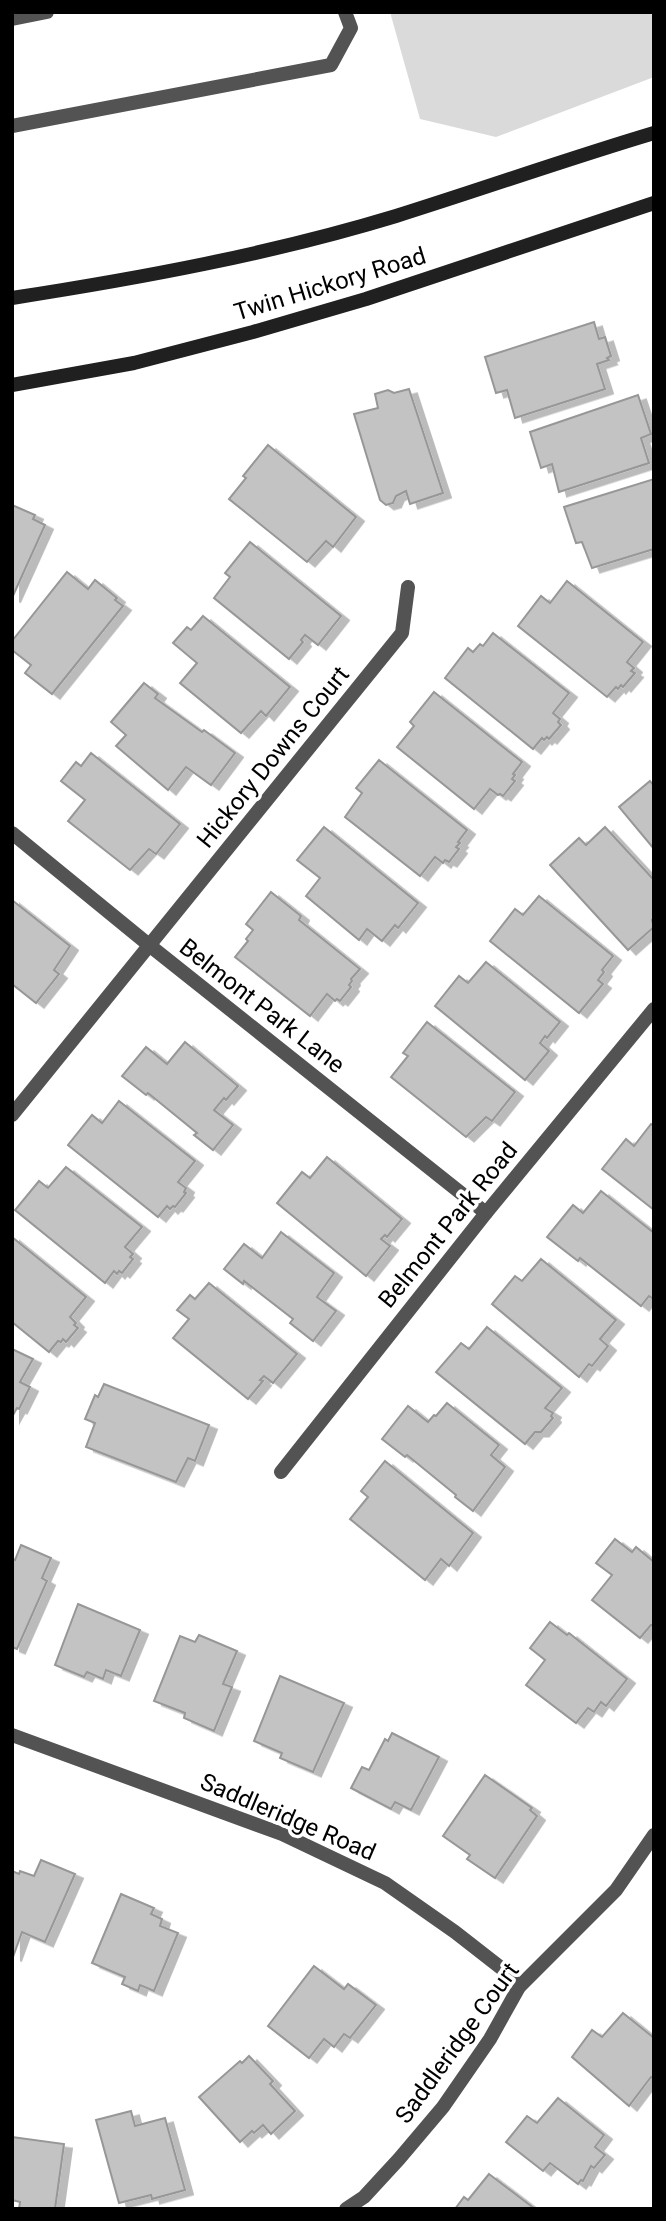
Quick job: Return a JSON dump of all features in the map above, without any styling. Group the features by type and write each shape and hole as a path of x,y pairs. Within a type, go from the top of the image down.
{"main road":[{"name":"Twin Hickory Road","path":"12,299 142,277 282,246 394,216 654,133"},
{"name":"Twin Hickory Road","path":"12,385 134,363 266,328 366,299 654,203"}],"street":[{"path":"12,19 47,12"},
{"path":"12,127 331,65 351,28 345,12"},
{"name":"Hickory Downs Court","path":"12,1115 402,633 408,587"},
{"name":"Belmont Park Lane","path":"12,833 486,1213"},
{"name":"Belmont Park Road","path":"281,1472 486,1213 654,1009"},
{"name":"Saddleridge Road","path":"12,1735 282,1834 385,1883 455,1932 505,1971 519,1987"},
{"name":"Saddleridge Court","path":"346,2209 364,2197 443,2107 490,2039 519,1987 616,1890 654,1835"}],"shaded area":[{"path":"390,12 654,12 654,77 496,137 420,119"}],"building":[{"path":"594,322 599,339 605,337 611,356 607,358 609,360 597,364 605,389 515,418 507,390 496,393 485,357"},
{"path":"409,389 443,493 410,504 406,491 396,496 393,503 386,505 380,500 354,414 378,408 375,394"},
{"path":"638,395 651,434 641,438 649,463 559,492 552,464 541,468 530,432"},
{"path":"268,445 356,517 333,547 326,541 307,562 229,499 246,478 243,476"},
{"path":"654,479 654,549 592,568 582,542 576,543 564,507"},
{"path":"12,505 35,515 33,519 45,525 12,598"},
{"path":"250,542 341,616 318,645 305,635 301,640 303,642 289,659 214,598 230,577 225,573"},
{"path":"67,572 88,589 95,580 123,606 52,694 25,673 31,665 12,650 12,641"},
{"path":"567,581 643,642 627,662 634,668 631,671 635,673 623,687 616,687 607,697 518,626 541,596 550,603"},
{"path":"203,616 290,687 266,716 261,711 241,733 180,683 197,663 173,643 187,627 191,630"},
{"path":"493,633 569,693 553,713 560,719 558,722 561,725 549,739 542,738 533,749 445,678 468,648 473,652 480,644 483,646"},
{"path":"144,683 158,694 155,698 235,753 211,785 186,767 168,790 116,746 126,735 111,722"},
{"path":"434,692 522,762 513,774 515,775 512,779 515,781 503,796 490,789 474,809 397,747 414,726 410,722"},
{"path":"91,753 180,824 156,854 149,849 130,870 68,821 85,800 61,781 76,762 81,766"},
{"path":"379,760 467,830 458,842 460,843 456,847 459,849 449,862 445,860 443,863 435,857 420,876 345,817 362,793 356,788"},
{"path":"650,781 654,786 654,849 619,807"},
{"path":"324,827 418,903 398,928 395,925 382,941 367,929 359,940 306,896 320,878 297,860"},
{"path":"605,827 654,880 654,927 628,950 550,865 579,838 586,845"},
{"path":"271,892 301,916 299,920 360,969 351,979 351,987 340,1001 335,1001 327,994 310,1016 235,957 253,930 246,924"},
{"path":"539,896 613,956 598,980 603,984 579,1013 490,941 515,909 523,915"},
{"path":"12,900 70,946 54,970 59,974 36,1003 12,984"},
{"path":"486,962 560,1022 540,1043 549,1051 525,1080 435,1006 459,976 468,983"},
{"path":"427,1022 515,1092 492,1121 486,1117 466,1137 391,1077 408,1056 403,1053"},
{"path":"185,1042 238,1086 214,1110 233,1125 213,1150 194,1135 197,1133 148,1093 146,1095 122,1076 146,1047 167,1064"},
{"path":"119,1101 195,1161 178,1182 186,1188 186,1193 175,1207 170,1209 167,1206 158,1217 68,1145 92,1115 102,1123"},
{"path":"651,1124 654,1126 654,1210 602,1169 626,1139 634,1146"},
{"path":"327,1157 402,1219 387,1237 385,1235 381,1239 390,1246 366,1276 277,1203 302,1172 310,1178"},
{"path":"66,1167 142,1227 125,1247 133,1254 130,1257 133,1259 122,1273 119,1271 117,1274 114,1271 105,1283 15,1210 39,1181 48,1188"},
{"path":"601,1191 654,1233 654,1296 649,1296 641,1306 580,1258 578,1261 547,1237 573,1205 583,1213"},
{"path":"281,1232 334,1273 317,1297 336,1311 313,1341 290,1323 293,1319 224,1269 244,1244 262,1258"},
{"path":"12,1237 86,1297 70,1317 78,1328 66,1342 63,1339 58,1341 49,1352 12,1322"},
{"path":"541,1259 616,1320 600,1339 608,1346 579,1377 492,1304 515,1276 522,1281"},
{"path":"209,1283 297,1354 273,1383 264,1376 248,1399 173,1338 189,1319 177,1310 190,1295 195,1299"},
{"path":"487,1327 562,1388 545,1408 553,1413 553,1418 525,1444 436,1372 461,1343 469,1349"},
{"path":"12,1349 33,1359 20,1382 30,1387 12,1417"},
{"path":"104,1384 209,1425 195,1461 188,1458 176,1482 86,1447 95,1423 85,1419 95,1395 98,1397"},
{"path":"447,1403 499,1445 491,1455 505,1467 473,1511 407,1455 405,1457 382,1439 408,1406 428,1422"},
{"path":"385,1461 473,1533 449,1566 441,1559 425,1580 350,1519 368,1497 361,1491"},
{"path":"615,1539 632,1552 636,1547 654,1562 654,1626 651,1625 640,1638 592,1600 612,1575 596,1563"},
{"path":"21,1545 51,1558 42,1578 47,1581 17,1649 12,1647 12,1559 15,1560"},
{"path":"78,1604 140,1630 121,1676 106,1670 103,1679 87,1672 84,1677 55,1665"},
{"path":"550,1622 567,1635 569,1633 627,1679 606,1706 601,1702 594,1712 588,1708 576,1723 526,1685 545,1660 530,1648"},
{"path":"199,1635 237,1651 223,1684 232,1687 214,1731 184,1718 185,1713 154,1701 180,1636 195,1642"},
{"path":"280,1676 344,1703 313,1772 280,1758 282,1753 254,1741"},
{"path":"392,1733 439,1757 411,1810 395,1802 391,1809 351,1788 362,1767 369,1770 385,1739 388,1741"},
{"path":"485,1775 532,1808 530,1810 537,1816 495,1878 467,1859 470,1855 443,1836"},
{"path":"41,1860 75,1874 45,1942 22,1932 13,1957 12,1871 34,1876"},
{"path":"121,1894 154,1908 151,1914 162,1919 160,1926 178,1933 154,1991 140,1985 138,1991 122,1984 125,1977 92,1963"},
{"path":"314,1966 344,1989 348,1984 376,2005 350,2038 344,2034 334,2047 324,2039 309,2058 268,2026"},
{"path":"623,2013 654,2038 654,2079 651,2077 629,2106 572,2057 592,2030 602,2037"},
{"path":"249,2056 273,2081 270,2084 295,2111 271,2134 263,2125 240,2142 199,2097"},
{"path":"558,2098 604,2135 595,2147 605,2155 594,2168 591,2166 583,2181 578,2184 550,2163 543,2171 506,2142 527,2116 537,2123"},
{"path":"131,2111 135,2126 165,2118 185,2190 152,2199 151,2195 119,2203 96,2120"},
{"path":"12,2137 64,2144 55,2209 19,2209 20,2202 12,2200"},
{"path":"489,2174 535,2209 455,2209 464,2197 468,2200"}]}
